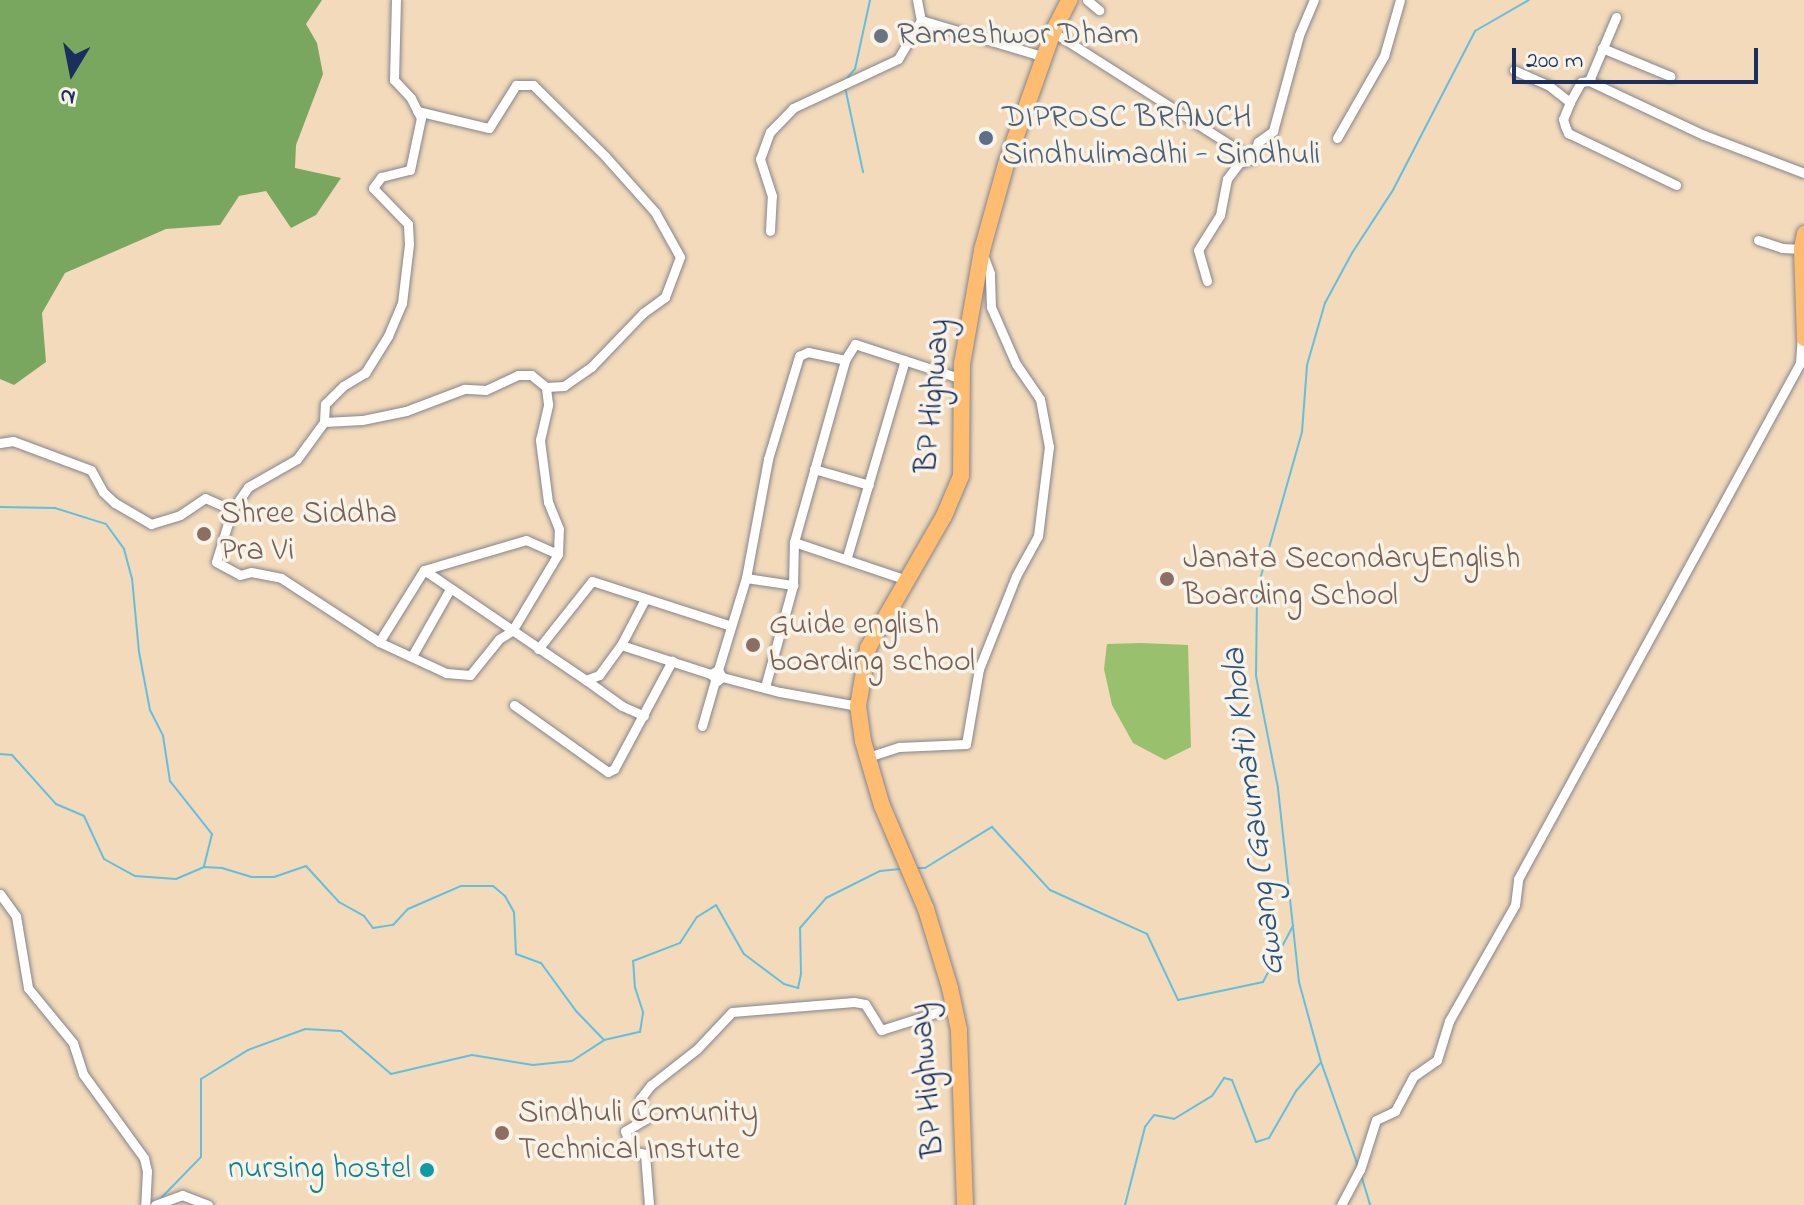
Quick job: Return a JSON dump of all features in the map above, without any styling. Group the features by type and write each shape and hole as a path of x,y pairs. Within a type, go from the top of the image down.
{"highway":[{"name":"BP Highway","path":"965,1205 959,1030 926,909 895,837 868,757 858,706 868,648 944,516 961,476 962,379 966,334 982,250 1006,164 1053,32 1069,0"}],"main road":[{"path":"1803,338 1801,249 1804,233"}],"street":[{"path":"396,0 394,80 411,98 421,118 410,170 381,177 373,188 408,224 409,244 402,303 388,336 365,373 343,386 325,404 324,422 297,459 248,487 232,510 216,562 240,575 251,572 281,578 379,642 446,673 470,675 499,639 512,631 558,554 559,529 548,502 540,440 548,404 546,387"},
{"path":"770,231 772,196 760,159 770,132 793,108 898,59 921,20 917,0"},
{"path":"1087,0 1099,10"},
{"path":"1252,159 1258,142 1273,131 1299,35 1314,0"},
{"path":"1337,138 1384,56 1400,0"},
{"path":"1589,81 1616,17"},
{"path":"921,20 1045,57"},
{"path":"1053,32 1252,159"},
{"path":"1602,48 1670,76"},
{"path":"1514,70 1548,85 1570,102"},
{"path":"1676,185 1568,133 1563,119 1581,82 1589,81 1704,135 1804,173"},
{"path":"324,422 362,420 406,411 464,389 486,390 518,375 531,375 546,387 564,386 591,367 643,313 665,297 680,257 655,212 533,85 516,85 489,128 417,111"},
{"path":"1207,281 1198,250 1220,215 1227,179 1239,163 1252,159"},
{"path":"1758,240 1782,248 1801,249"},
{"path":"868,757 899,747 966,744 979,669 1016,576 1038,536 1049,447 1040,399 1016,364 991,307 990,273 982,250"},
{"path":"1341,1205 1360,1170 1376,1120 1395,1111 1414,1076 1437,1060 1449,1021 1515,905 1518,879 1800,363 1803,338"},
{"path":"765,687 793,585 794,542 845,360 855,344 962,379"},
{"path":"702,726 746,578 768,459 799,356 808,352 845,360"},
{"path":"847,557 905,360"},
{"path":"0,443 13,441 91,470 103,492 115,503 151,524 180,515 205,498 232,510"},
{"path":"814,469 869,485"},
{"path":"379,642 424,570 526,540 558,554"},
{"path":"794,542 847,557 907,580"},
{"path":"424,570 622,706 644,716"},
{"path":"746,578 793,585"},
{"path":"538,649 592,581 731,626"},
{"path":"412,656 450,589"},
{"path":"586,680 599,675 621,645 645,599"},
{"path":"621,645 716,675 858,706"},
{"path":"514,705 608,772 614,769 672,661"},
{"path":"0,894 16,916 28,988 73,1043 83,1074 144,1158 145,1205"},
{"path":"649,1205 645,1154 632,1151 625,1131 646,1119 640,1099 651,1085 697,1049 732,1012 854,1002 865,1004 881,1030 954,1007"},
{"path":"155,1205 182,1195 208,1205"}],"green space":[{"path":"0,0 322,0 306,24 317,43 323,74 296,145 295,168 341,178 316,215 291,228 266,191 239,196 220,225 166,229 65,273 42,313 46,362 14,385 0,379"},
{"path":"1107,644 1188,645 1191,747 1165,760 1133,743 1112,705 1104,669"}],"waterway":[{"path":"848,77 855,69 870,0"},
{"name":"Gwang (Gaumati) Khola","path":"1358,1166 1321,1062 1299,982 1278,788 1256,676 1257,590 1302,432 1307,365 1325,303 1352,253 1393,190 1475,31 1529,0"},
{"path":"845,87 863,172"},
{"path":"0,507 55,508 106,524 124,549 132,578 139,652 150,710 163,736 170,781 212,834 204,867 222,868 252,877 274,877 306,866 339,902 364,916 373,928 393,925 408,909 461,886 493,886 505,896 514,912 516,954 541,963 576,1011 604,1040"},
{"path":"0,754 12,755 56,804 84,816 104,859 135,876 176,879 204,867"},
{"path":"918,868 925,868 992,827 1050,890 1147,934 1178,1000 1263,982 1293,926"},
{"path":"162,1197 201,1157 201,1079 248,1050 305,1029 341,1031 391,1074 472,1055 533,1065 572,1061 604,1040 640,1032 643,1012 635,988 633,961 680,943 697,917 716,905 744,954 784,984 798,988 801,974 800,928 826,898 880,871 900,869"},
{"path":"1125,1205 1145,1127 1154,1115 1174,1119 1212,1096 1224,1078 1232,1080 1256,1142 1269,1138 1296,1091 1321,1062"},
{"name":"Gwang (Gaumati) Khola","path":"1361,1175 1370,1205"}],"place":[{"name":"Rameshwor Dham","path":"881,36"},
{"name":"DIPROSC BRANCH Sindhulimadhi - Sindhuli","path":"986,138"},
{"name":"Shree Siddha Pra Vi","path":"204,534"},
{"name":"Janata SecondaryEnglish Boarding School","path":"1167,579"},
{"name":"Guide english boarding school","path":"753,645"},
{"name":"Sindhuli Comunity Technical Instute","path":"502,1133"},
{"name":"nursing hostel","path":"427,1170"}]}
